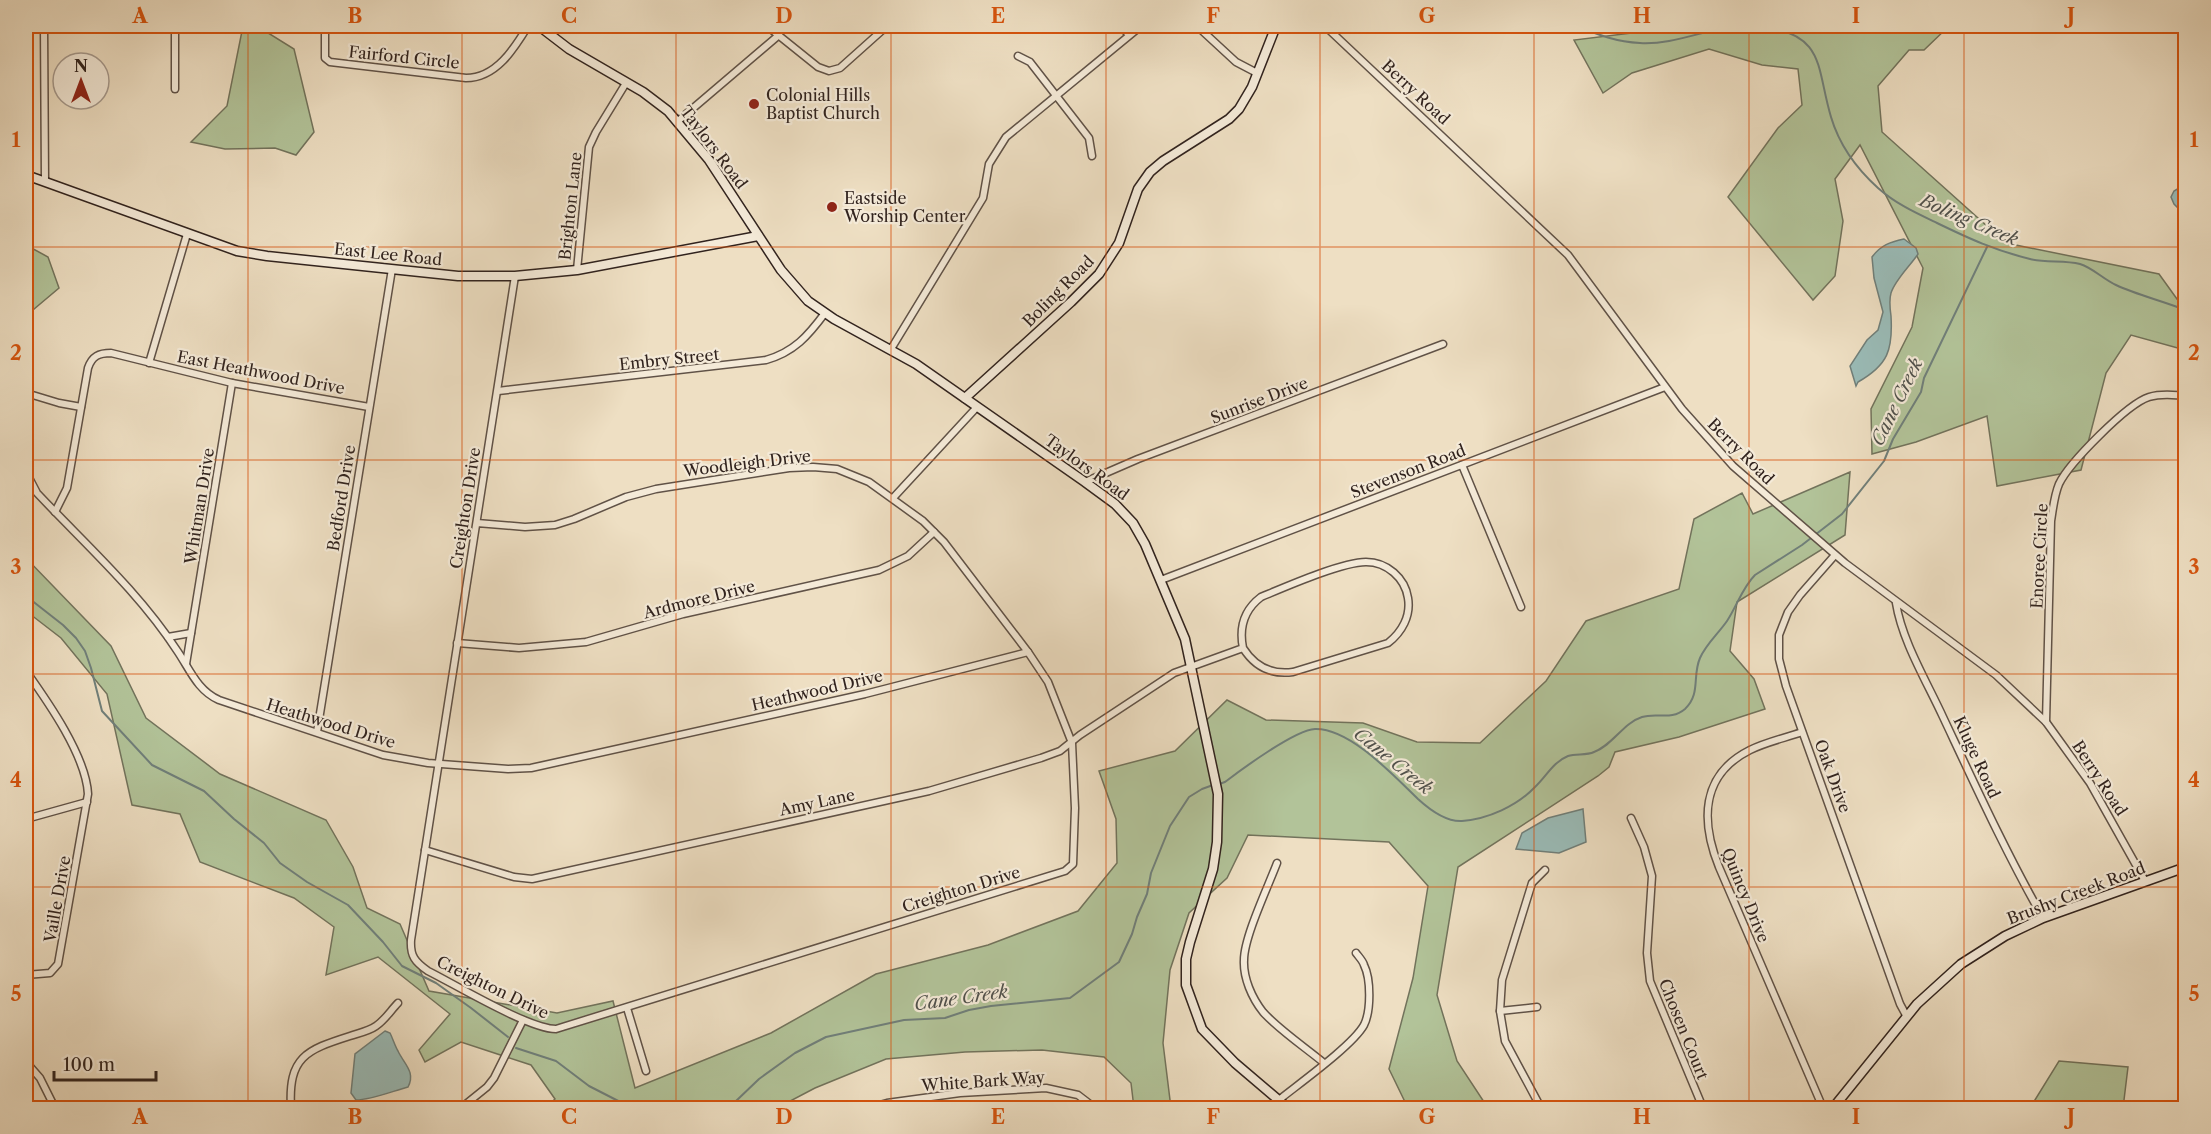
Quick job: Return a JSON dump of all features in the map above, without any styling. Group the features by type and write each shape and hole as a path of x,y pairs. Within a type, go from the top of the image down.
{"street":[{"path":"44,26 45,182"},
{"path":"173,26 175,89"},
{"name":"Fairford Circle","path":"325,26 325,58 330,62 466,78 485,74 498,64 528,26"},
{"name":"Taylors Road","path":"539,26 569,49 656,100 678,121 709,160 792,285 808,301 825,313 891,349 965,398 1115,504 1133,524 1145,544 1185,639 1218,794 1217,842 1213,869 1186,959 1186,986 1202,1029 1235,1063 1288,1108"},
{"path":"767,26 818,67 833,70 840,68 887,26"},
{"path":"1121,26 1129,35"},
{"path":"891,349 983,198 989,164 1006,137 1141,26"},
{"path":"1197,26 1236,62 1257,73"},
{"name":"Boling Road","path":"965,398 1091,284 1119,243 1143,181 1163,161 1235,114 1244,102 1276,26"},
{"name":"Berry Road","path":"1325,26 1568,255 1665,387 1696,426 1733,466 1835,555 1896,603 1996,675 2046,722 2090,783 2145,881"},
{"path":"678,121 779,35"},
{"path":"1018,56 1030,62 1089,138 1092,156"},
{"name":"Brighton Lane","path":"578,270 589,147 626,83"},
{"name":"East Lee Road","path":"26,175 248,254 458,276 515,276 578,270 758,236"},
{"path":"55,512 67,488 88,368 95,356 111,353 148,363 187,234"},
{"name":"Bedford Drive","path":"317,732 392,269"},
{"name":"Creighton Drive","path":"515,276 411,940 413,960 428,971 524,1020 543,1028 556,1029 1069,869 1074,860 1075,808 1072,743"},
{"name":"Embry Street","path":"498,391 766,360 784,355 796,347 825,313"},
{"name":"Sunrise Drive","path":"1085,482 1138,459 1443,344"},
{"name":"East Heathwood Drive","path":"148,363 232,383 369,407"},
{"name":"Whitman Drive","path":"186,664 232,383"},
{"name":"Stevenson Road","path":"1161,580 1665,387"},
{"path":"26,393 53,402 81,407"},
{"name":"Enoree Circle","path":"2046,722 2051,521 2060,484 2083,453 2137,403 2156,396 2186,397"},
{"path":"893,498 977,407"},
{"path":"1462,465 1521,606"},
{"name":"Woodleigh Drive","path":"477,523 525,527 555,525 626,497 656,489 800,467 825,467 849,473 869,482 893,498 934,532 952,552 1028,652 1054,696 1072,743"},
{"name":"Heathwood Drive","path":"26,472 34,490 127,586 168,637 199,686 215,698 383,754 438,764 508,769 531,768 865,694 1028,652"},
{"name":"Ardmore Drive","path":"458,644 519,648 600,640 693,612 879,570 908,556 934,532"},
{"name":"Oak Drive","path":"1835,555 1792,605 1784,619 1779,635 1782,671 1899,1004 1907,1017"},
{"path":"1366,562 1386,566 1404,585 1408,597 1407,617 1397,636 1388,643 1282,674 1270,673 1261,667 1248,656 1243,648 1242,627 1245,615 1252,604 1261,597 1281,588 1347,565 1366,562"},
{"name":"Kluge Road","path":"1896,603 1899,620 1923,675 2017,872 2043,918"},
{"path":"168,637 191,633"},
{"name":"Amy Lane","path":"425,850 514,878 532,879 929,791 1060,751 1080,735 1174,673 1243,648"},
{"name":"Vaille Drive","path":"26,671 60,725 79,761 88,794 58,964 50,973 37,976 26,975"},
{"path":"2186,689 2186,710"},
{"name":"Quincy Drive","path":"1802,732 1752,749 1725,769 1715,784 1709,800 1707,827 1719,867 1822,1108"},
{"path":"26,819 87,802"},
{"name":"Chosen Court","path":"1631,818 1644,847 1652,876 1647,953 1650,981 1702,1108"},
{"path":"1277,863 1248,942 1244,960 1247,979 1253,997 1264,1013 1324,1063"},
{"name":"Brushy Creek Road","path":"1833,1108 1907,1017 1936,985 1961,964 2005,936 2043,918 2186,867"},
{"path":"1541,1108 1505,1041 1500,1011 1502,980 1532,883 1545,870"},
{"path":"1280,1099 1353,1039 1364,1024 1370,1007 1365,966 1356,953"},
{"path":"291,1108 292,1082 302,1058 308,1052 318,1046 375,1027 398,1003"},
{"path":"1500,1011 1537,1007"},
{"path":"627,1008 646,1071"},
{"path":"461,1108 487,1087 494,1078 524,1020"},
{"path":"26,1062 40,1078 55,1108"},
{"name":"White Bark Way","path":"868,1108 887,1103 960,1093 1046,1088 1078,1095 1095,1108"}],"green space":[{"path":"243,26 257,26 294,49 314,132 296,155 275,148 225,149 191,142 227,106"},
{"path":"1663,26 1949,26 1924,50 1909,50 1878,86 1882,132 2006,243 2159,274 2177,299 2185,295 2185,350 2131,335 2106,373 2081,470 1997,486 1987,416 1916,442 1872,454 1871,409 1912,327 1923,268 1860,145 1835,179 1843,221 1835,276 1813,300 1728,197 1778,128 1802,105 1798,69 1762,65 1709,49 1632,73 1603,93 1574,40 1648,31"},
{"path":"26,245 48,257 59,288 27,315"},
{"path":"1850,472 1845,535 1737,602 1730,651 1754,679 1765,709 1679,737 1615,752 1609,767 1598,776 1458,867 1437,995 1457,1061 1488,1108 1408,1108 1389,1069 1413,978 1428,886 1389,842 1248,835 1227,878 1189,913 1170,970 1163,1043 1171,1108 1134,1108 1131,1083 1104,1057 1042,1050 965,1052 886,1059 815,1088 777,1108 545,1108 555,1099 531,1065 461,1042 425,1062 419,1050 450,1014 378,957 326,975 334,927 294,898 200,862 180,814 132,805 107,694 61,638 26,611 26,558 111,646 146,718 220,774 326,820 353,867 367,908 400,924 429,991 557,1013 613,1001 635,1088 771,1033 876,974 988,945 1078,911 1117,863 1116,819 1099,771 1175,751 1227,700 1266,720 1363,723 1417,742 1480,743 1546,681 1586,621 1679,589 1694,519 1742,493 1753,514"},
{"path":"2059,1061 2128,1067 2123,1108 2030,1108"}],"water":[{"path":"2179,188 2185,188 2185,215 2174,204 2171,197"},
{"path":"1904,239 1916,248 1918,254 1899,278 1891,293 1889,347 1882,363 1856,386 1850,366 1867,340 1878,330 1883,312 1874,278 1872,257 1886,245"},
{"path":"1583,809 1586,842 1559,853 1516,849 1522,833 1548,818"},
{"path":"385,1031 390,1033 410,1072 408,1087 356,1100 351,1093 355,1054"}],"waterway":[{"name":"Boling Creek","path":"1578,26 1616,40 1652,43 1676,40 1736,26"},
{"name":"Boling Creek","path":"1762,26 1783,30 1798,37 1808,46 1815,56 1834,127 1844,146 1863,173 1892,199 1921,216 1982,244 2030,259 2080,264 2116,285 2180,308 2186,314"},
{"name":"Cane Creek","path":"1219,784 1295,736 1315,729 1342,736 1357,745 1384,766 1423,803 1439,814 1450,820 1472,820 1511,806 1528,794 1563,759 1571,755 1591,753 1601,749 1635,720 1648,716 1680,713 1693,697 1698,665 1703,653 1727,621 1750,580 1802,545 1842,514 1884,461 1893,439 1921,392 1924,378 1987,247"},
{"path":"26,596 76,638 85,651 102,711 152,765 204,791 264,843 280,863 307,882 348,905 402,966 436,983 508,1037"},
{"name":"Cane Creek","path":"718,1108 736,1101 759,1079 795,1053 826,1037 904,1020 945,1018 991,1006 1070,998 1119,962 1132,934 1147,894 1151,873 1170,826 1189,797 1213,785"},
{"path":"516,1048 556,1061 589,1086 632,1108"}],"place":[{"name":"Colonial Hills Baptist Church","path":"754,104"},
{"name":"Eastside Worship Center","path":"832,207"}]}
